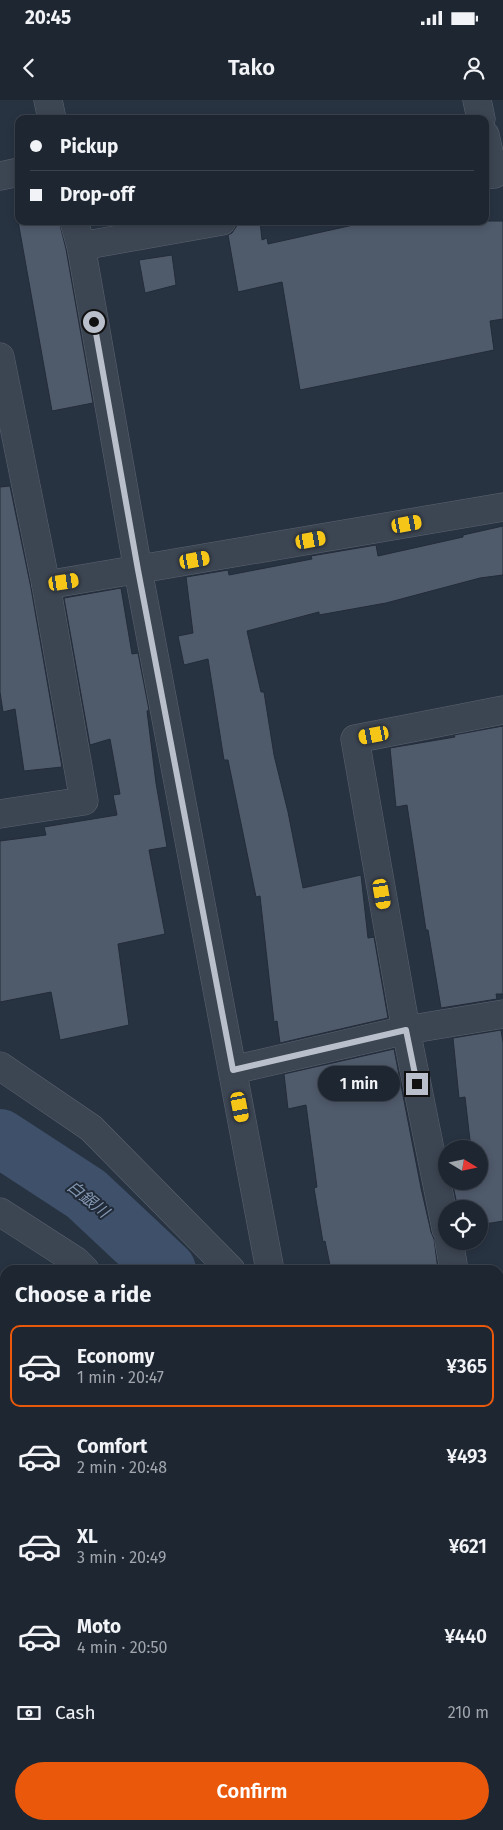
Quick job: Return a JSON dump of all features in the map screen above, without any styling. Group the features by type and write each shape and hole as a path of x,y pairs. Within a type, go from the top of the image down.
{"street":[{"path":"48,100 51,115"},
{"path":"477,100 480,115"},
{"path":"489,153 494,176"},
{"path":"0,176 15,173"},
{"path":"178,225 78,234 138,570 269,1265"},
{"path":"0,357 46,585 84,801 0,814"},
{"path":"46,585 503,507"},
{"path":"440,1200 406,1030 355,739 503,710"},
{"path":"233,1070 406,1030 503,1014"},
{"path":"0,1066 91,1128 226,1265"},
{"path":"0,1212 80,1265"},
{"path":"451,1250 453,1265"}],"building":[{"path":"489,221 503,221 503,319 490,321 494,350 300,390 282,282 238,292 228,235 236,225 260,225 262,240 267,238 268,244 353,225 489,225"},
{"path":"19,225 60,225 66,249 93,403 52,411"},
{"path":"172,255 176,285 145,293 139,260"},
{"path":"10,486 31,588 62,767 24,771 15,709 3,712 0,692 0,487"},
{"path":"503,526 503,575 480,578 386,603 319,615 319,612 247,631 261,692 264,692 274,755 288,812 303,888 361,875 368,938 374,937 388,1018 280,1043 277,1021 274,1022 260,896 256,897 228,760 224,760 208,659 184,665 178,636 193,633 186,577 228,570 229,575 312,559 311,556 376,545 378,556"},
{"path":"121,588 132,654 138,653 149,710 147,711 156,783 167,847 149,850 165,934 118,944 129,1025 60,1040 51,992 0,1002 0,841 46,835 44,827 117,815 113,795 120,794 110,739 90,745 64,598"},
{"path":"503,726 503,994 496,994 497,999 441,1008 428,930 426,930 407,805 396,807 390,748 455,737 454,735"},
{"path":"501,1030 503,1043 503,1221 488,1224 488,1200 456,1200 454,1190 488,1190 488,1140 470,1140 465,1097 459,1098 453,1038"},
{"path":"394,1049 421,1188 434,1239 437,1265 330,1265 325,1241 323,1242 314,1188 317,1187 306,1105 288,1109 284,1074"}],"waterway":[{"name":"白銀川","path":"0,1138 86,1194 162,1265"}],"route":[{"path":"94,322 138,570 233,1070 406,1030 417,1084"}]}
